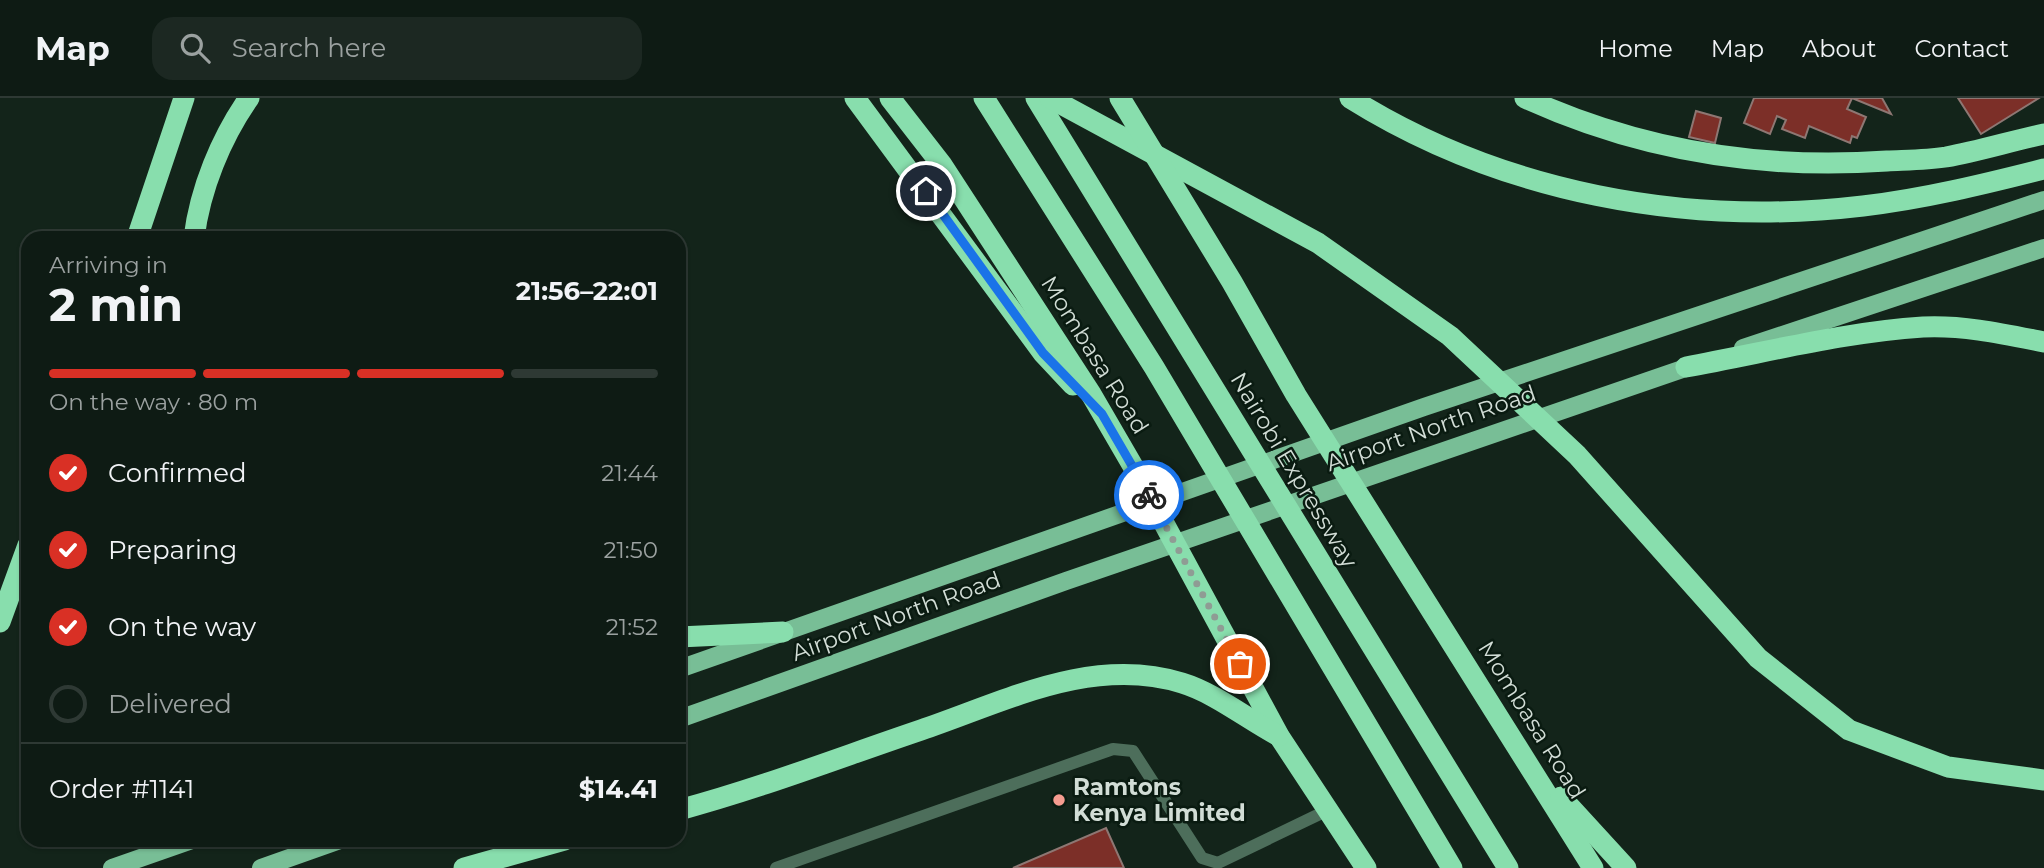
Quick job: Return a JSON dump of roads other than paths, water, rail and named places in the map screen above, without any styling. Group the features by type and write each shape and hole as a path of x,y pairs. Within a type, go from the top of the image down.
{"highway":[{"path":"139,231 184,98"},
{"path":"195,231 197,213 230,126 249,98"},
{"path":"855,98 1043,353 1102,414"},
{"name":"Mombasa Road","path":"890,98 942,165 1102,414 1279,736 1366,868"},
{"path":"984,98 1154,367 1452,868"},
{"name":"Nairobi Expressway","path":"1036,98 1508,868"},
{"path":"1051,98 1318,243 1450,336 1577,455 1758,658 1849,730 1948,767 2044,780"},
{"name":"Mombasa Road","path":"1120,98 1233,282 1296,395 1593,868"},
{"path":"1350,98 1436,144 1510,175 1570,190 1693,211 1744,213 1865,206 2044,169"},
{"path":"1532,100 1627,137 1683,150 1786,164 1843,165 1945,157 2044,134"},
{"path":"1686,367 1872,333 1924,327 1982,330 2044,342"},
{"path":"0,622 21,564"},
{"path":"686,637 783,632"},
{"path":"686,808 923,729 1055,681 1093,676 1144,676 1181,682 1208,694 1279,736"},
{"path":"1521,751 1626,868"},
{"path":"464,868 540,847"}],"main road":[{"name":"Airport North Road","path":"686,667 1424,407 2044,201"},
{"name":"Airport North Road","path":"686,717 1448,448 2044,248"},
{"path":"112,868 172,847"},
{"path":"261,868 320,847"}],"lane":[{"path":"776,868 1113,749 1133,751 1202,858 1218,863 1328,810"}],"place":[{"name":"Ramtons Kenya Limited","path":"1059,800"}]}
